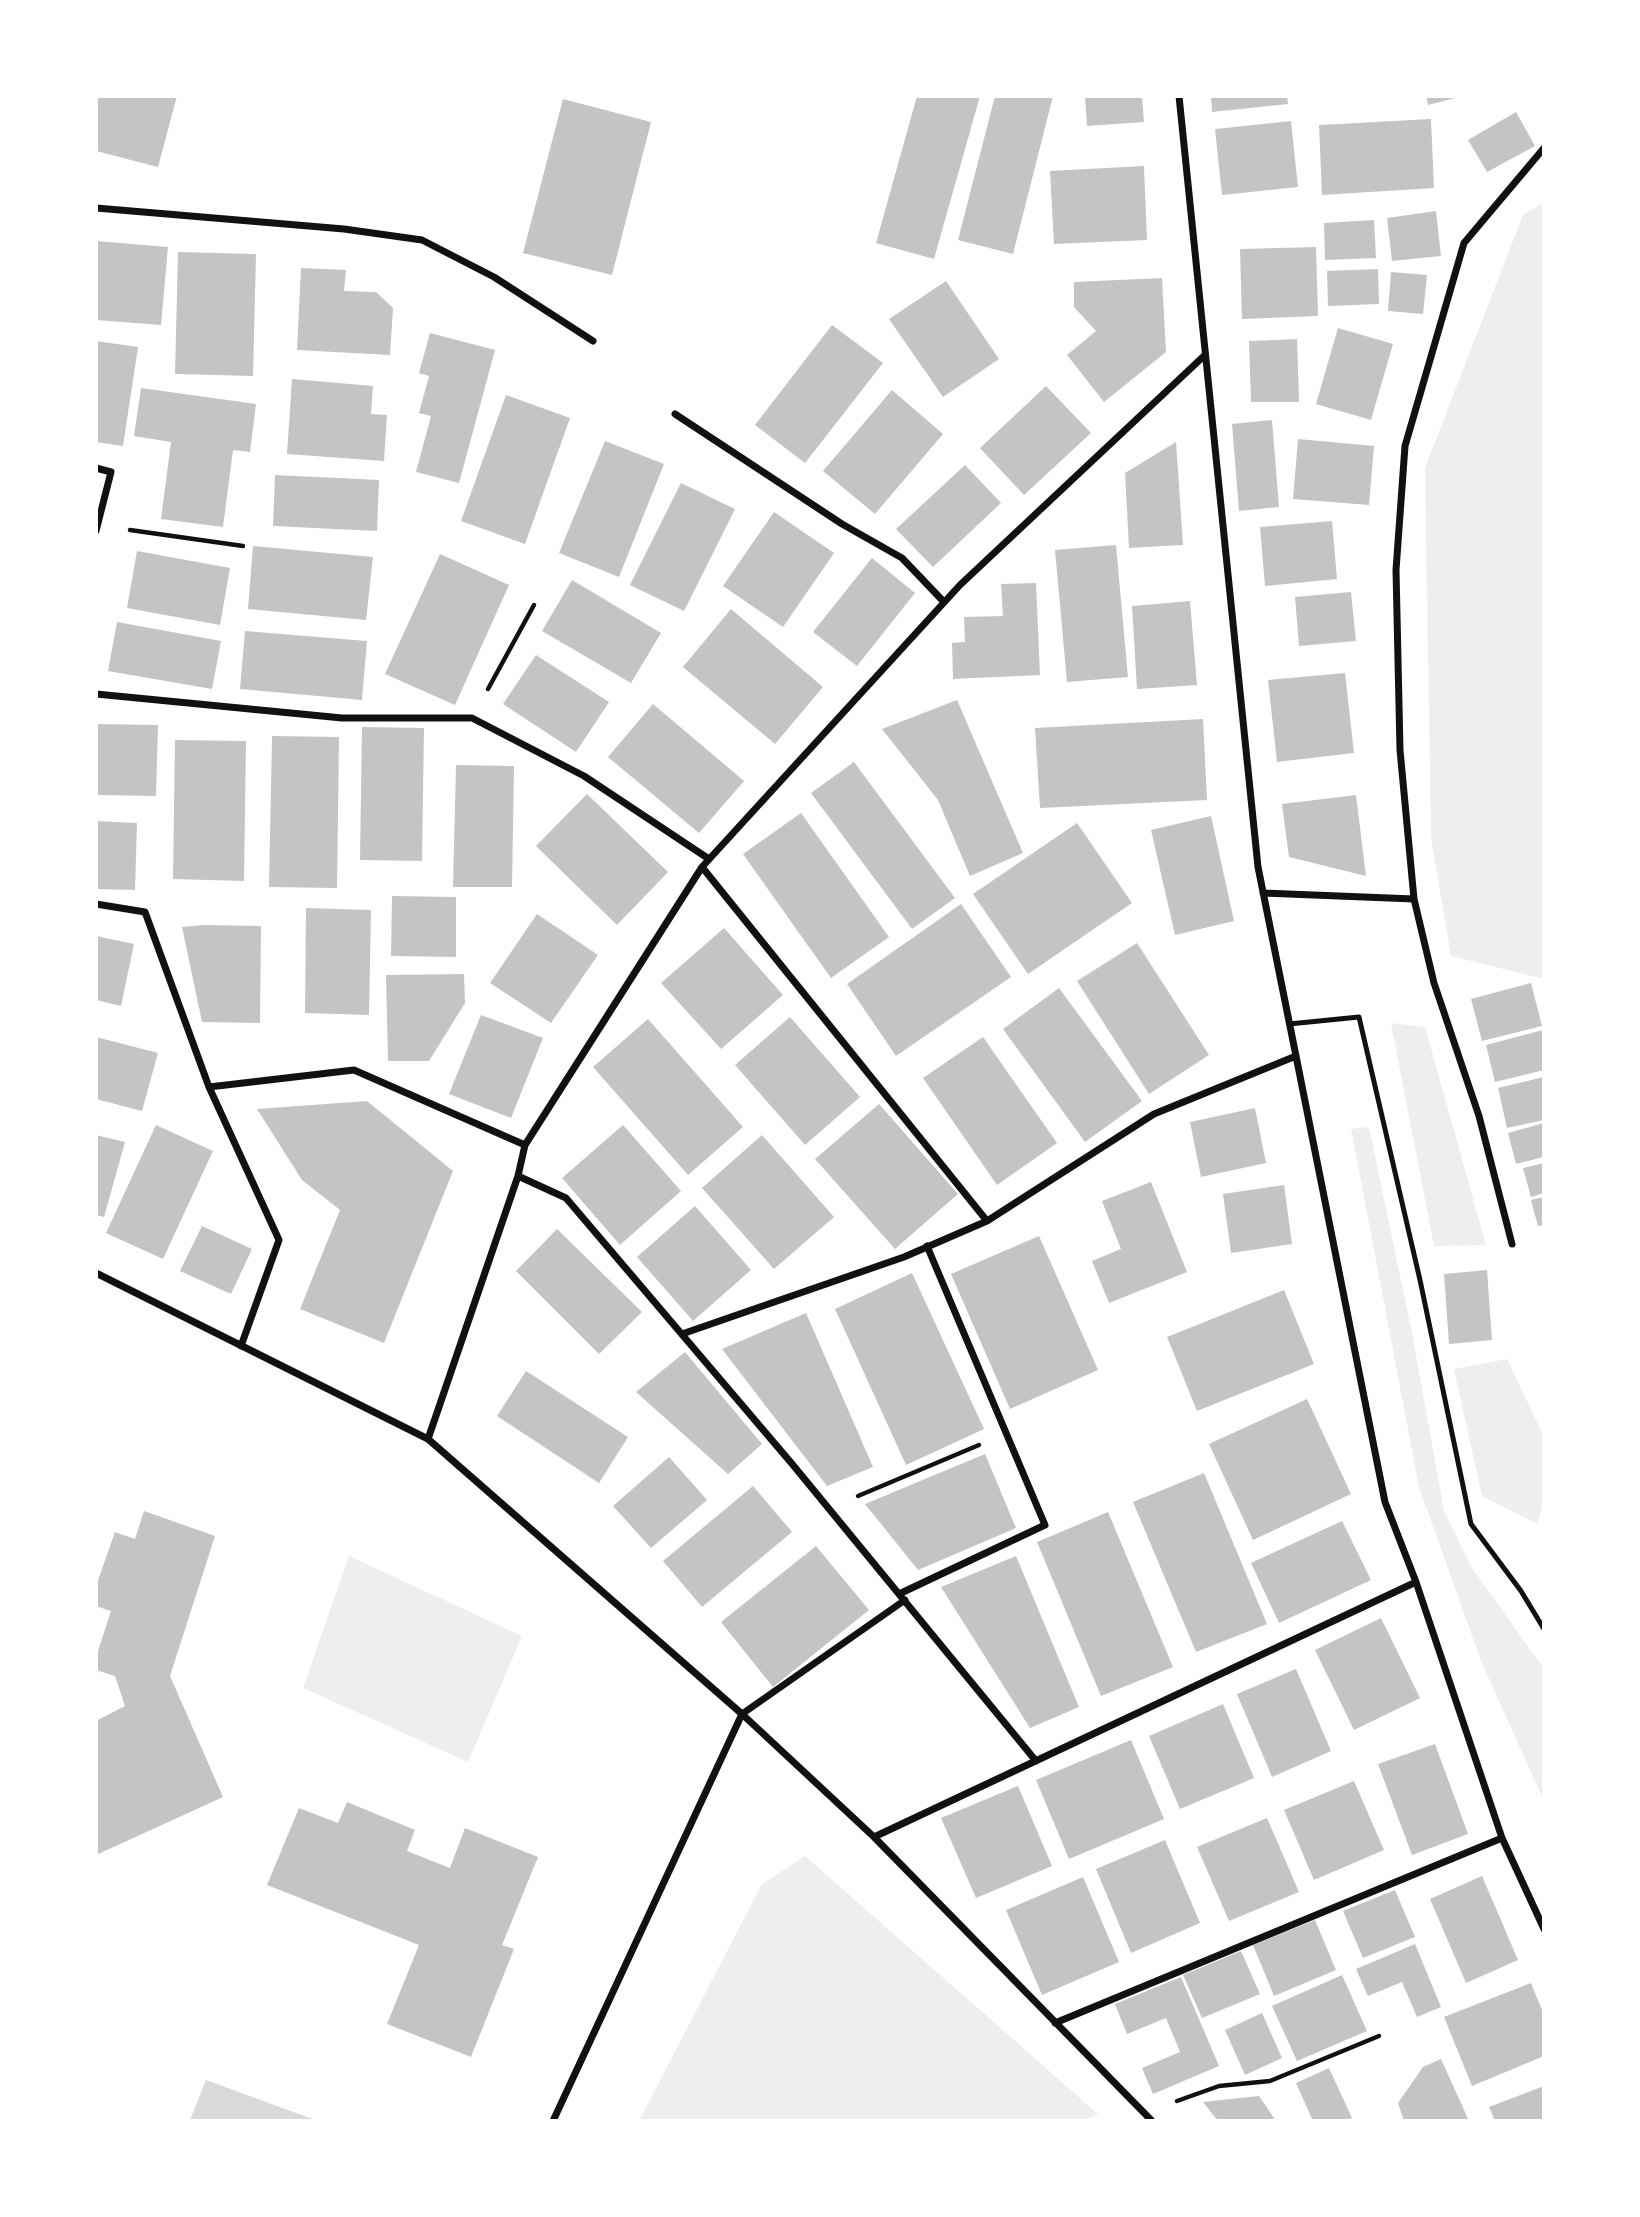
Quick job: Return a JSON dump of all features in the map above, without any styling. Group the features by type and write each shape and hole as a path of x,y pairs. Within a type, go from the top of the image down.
{"street":[{"path":"1179,96 1263,893 1289,1024 1385,1502 1416,1582 1502,1838 1544,1929"},
{"path":"1512,1244 1479,1116 1434,982 1414,899 1399,708 1396,570 1405,446 1464,243 1544,148"},
{"path":"96,208 344,229 422,240 494,277 593,341"},
{"path":"428,1439 519,1176 525,1145 702,867 944,602 1205,355"},
{"path":"675,414 842,524 902,558 944,602"},
{"path":"96,468 111,472 97,528"},
{"path":"96,694 342,718 472,718 583,776 709,859"},
{"path":"702,867 987,1221"},
{"path":"1263,893 1414,899"},
{"path":"96,905 145,912 209,1087 279,1240 240,1346"},
{"path":"682,1334 927,1246 987,1221 1154,1114 1296,1056"},
{"path":"209,1087 354,1070 525,1145"},
{"path":"519,1176 566,1198 829,1508 1036,1761"},
{"path":"553,2121 742,1714 902,1597 1045,1525 927,1246"},
{"path":"96,1273 428,1439 742,1714 874,1837 1152,2121"},
{"path":"874,1837 1416,1582"},
{"path":"1055,2023 1502,1838"}],"lane":[{"path":"1289,1024 1359,1017 1420,1280 1471,1524 1521,1591 1544,1629"}],"path":[{"path":"97,528 243,546"},
{"path":"472,718 534,605"},
{"path":"829,1508 1006,1434"},
{"path":"1144,2112 1219,2086 1270,2081 1379,2036"}],"shaded area":[{"path":"1544,202 1544,979 1451,956 1431,837 1425,468 1523,215"},
{"path":"1391,1023 1425,1027 1486,1245 1434,1246"},
{"path":"1369,1127 1412,1333 1444,1511 1472,1568 1544,1669 1544,1801 1481,1661 1419,1487 1351,1129"},
{"path":"1507,1359 1544,1437 1544,1495 1538,1524 1482,1496 1454,1369"},
{"path":"349,1556 522,1636 468,1762 303,1688"},
{"path":"805,1856 1098,2114 1083,2121 639,2121 762,1884"},
{"path":"206,2080 318,2121 190,2120"}],"building":[{"path":"96,96 177,96 158,167 96,151"},
{"path":"917,96 980,96 934,259 876,243"},
{"path":"995,96 1053,96 1013,254 958,240"},
{"path":"1085,96 1142,96 1144,122 1087,126"},
{"path":"1211,96 1287,96 1288,104 1212,112"},
{"path":"1426,96 1459,96 1459,97 1428,105"},
{"path":"563,99 651,122 612,275 523,253"},
{"path":"1516,112 1535,146 1487,172 1468,140"},
{"path":"1431,119 1434,188 1322,195 1319,125"},
{"path":"1291,121 1298,187 1222,195 1215,129"},
{"path":"1144,166 1147,240 1054,244 1050,171"},
{"path":"1436,211 1441,256 1392,261 1387,218"},
{"path":"1374,220 1376,258 1325,260 1324,223"},
{"path":"96,241 168,247 161,325 96,320"},
{"path":"1316,247 1318,316 1242,319 1240,249"},
{"path":"178,252 256,254 253,376 175,374"},
{"path":"301,268 346,270 344,291 376,292 393,308 390,355 297,350"},
{"path":"1378,269 1379,304 1328,306 1327,271"},
{"path":"1391,272 1427,275 1423,314 1388,311"},
{"path":"1162,278 1166,352 1104,402 1067,355 1096,331 1074,307 1074,282"},
{"path":"946,281 999,359 943,397 889,319"},
{"path":"832,325 883,363 805,463 755,425"},
{"path":"1338,328 1393,344 1371,420 1316,404"},
{"path":"430,333 495,350 459,483 416,472 431,416 419,413 429,376 419,373"},
{"path":"1297,339 1299,402 1251,402 1249,341"},
{"path":"96,341 138,347 123,446 96,442"},
{"path":"292,379 373,386 371,414 387,415 384,461 287,454"},
{"path":"1046,386 1091,433 1024,495 980,448"},
{"path":"141,388 256,404 250,452 233,450 223,527 161,519 171,442 134,436"},
{"path":"892,390 943,434 875,514 823,471"},
{"path":"506,395 570,418 525,544 461,521"},
{"path":"1272,420 1279,507 1239,511 1232,424"},
{"path":"1298,439 1374,446 1369,505 1293,499"},
{"path":"605,441 664,464 619,577 559,553"},
{"path":"1176,442 1183,545 1129,548 1125,473"},
{"path":"965,465 1001,503 933,567 896,529"},
{"path":"275,475 379,480 377,531 273,526"},
{"path":"681,483 735,509 684,611 630,585"},
{"path":"774,512 834,553 783,627 723,586"},
{"path":"1332,521 1337,579 1265,586 1260,527"},
{"path":"1116,545 1128,677 1067,682 1055,550"},
{"path":"253,546 373,557 366,620 248,609"},
{"path":"137,551 230,568 220,625 127,608"},
{"path":"440,554 509,585 455,705 385,674"},
{"path":"872,558 915,593 857,666 813,632"},
{"path":"572,580 661,633 631,683 542,631"},
{"path":"1036,583 1040,675 953,679 952,643 965,642 964,617 1003,616 1001,584"},
{"path":"1351,592 1356,641 1299,646 1295,597"},
{"path":"1190,601 1197,685 1137,689 1132,606"},
{"path":"731,609 823,687 775,744 683,667"},
{"path":"117,622 221,641 212,689 108,671"},
{"path":"245,631 367,641 362,700 240,689"},
{"path":"536,655 609,702 576,752 503,704"},
{"path":"1345,673 1354,753 1277,762 1268,680"},
{"path":"957,700 1023,853 970,876 938,800 882,729"},
{"path":"653,704 744,781 699,833 608,757"},
{"path":"1203,719 1207,800 1040,808 1035,728"},
{"path":"96,724 158,725 156,796 96,795"},
{"path":"362,727 424,728 422,861 360,860"},
{"path":"272,736 339,737 337,888 269,887"},
{"path":"175,740 246,741 244,881 173,879"},
{"path":"854,762 955,898 912,929 811,793"},
{"path":"456,765 514,766 512,887 453,887"},
{"path":"587,794 668,872 617,925 536,846"},
{"path":"1356,795 1366,876 1289,857 1282,804"},
{"path":"801,813 889,937 831,978 743,854"},
{"path":"1211,816 1234,921 1175,935 1151,830"},
{"path":"96,821 137,823 135,890 96,889"},
{"path":"1077,823 1132,903 1028,974 973,894"},
{"path":"392,896 456,897 456,957 391,956"},
{"path":"961,904 1011,977 896,1056 847,984"},
{"path":"306,908 371,910 369,1015 305,1013"},
{"path":"537,914 598,955 551,1023 490,983"},
{"path":"261,926 260,1023 202,1022 182,927"},
{"path":"724,928 783,995 721,1049 661,983"},
{"path":"96,936 134,944 121,1006 96,1000"},
{"path":"1137,943 1209,1055 1149,1094 1077,981"},
{"path":"464,974 465,1003 429,1061 388,1061 386,975"},
{"path":"1531,983 1542,1026 1482,1041 1471,999"},
{"path":"1059,988 1142,1101 1085,1142 1003,1029"},
{"path":"481,1015 543,1038 511,1118 449,1094"},
{"path":"790,1017 860,1097 805,1145 735,1065"},
{"path":"648,1019 743,1127 688,1175 593,1067"},
{"path":"1543,1030 1544,1070 1495,1082 1486,1045"},
{"path":"96,1037 158,1053 142,1111 96,1099"},
{"path":"983,1037 1057,1143 997,1185 923,1078"},
{"path":"1544,1077 1544,1120 1507,1128 1498,1088"},
{"path":"367,1101 453,1171 384,1343 300,1309 340,1210 302,1180 257,1109"},
{"path":"879,1104 958,1194 895,1249 815,1159"},
{"path":"1255,1108 1266,1163 1201,1177 1190,1122"},
{"path":"1544,1123 1544,1157 1516,1164 1508,1133"},
{"path":"156,1125 213,1151 163,1259 106,1233"},
{"path":"623,1125 681,1191 620,1245 562,1178"},
{"path":"96,1135 125,1142 104,1217 96,1215"},
{"path":"762,1135 834,1217 774,1269 702,1188"},
{"path":"1544,1163 1544,1193 1531,1197 1523,1168"},
{"path":"1151,1182 1187,1272 1109,1303 1092,1261 1121,1249 1102,1201"},
{"path":"1284,1185 1292,1244 1231,1253 1223,1194"},
{"path":"1544,1197 1544,1225 1538,1226 1531,1200"},
{"path":"695,1206 751,1270 693,1321 637,1257"},
{"path":"202,1226 252,1249 231,1294 180,1271"},
{"path":"557,1229 642,1312 599,1354 516,1271"},
{"path":"1039,1236 1098,1370 1010,1409 951,1274"},
{"path":"1487,1270 1492,1340 1449,1344 1444,1274"},
{"path":"912,1273 984,1429 906,1465 835,1309"},
{"path":"1284,1290 1314,1364 1197,1411 1167,1337"},
{"path":"806,1313 873,1467 827,1486 722,1349"},
{"path":"685,1352 762,1444 728,1474 636,1392"},
{"path":"526,1371 628,1437 599,1483 497,1416"},
{"path":"1307,1399 1351,1494 1253,1540 1209,1444"},
{"path":"985,1454 1016,1528 918,1570 865,1504"},
{"path":"669,1457 707,1500 651,1548 613,1506"},
{"path":"1204,1473 1267,1624 1196,1652 1133,1502"},
{"path":"753,1486 792,1532 702,1607 663,1561"},
{"path":"144,1511 215,1536 170,1676 223,1797 96,1855 96,1721 125,1706 115,1676 96,1670 96,1657 111,1611 96,1606 96,1586 115,1532 135,1539"},
{"path":"1108,1512 1173,1667 1101,1696 1037,1542"},
{"path":"1342,1521 1371,1580 1279,1623 1251,1563"},
{"path":"816,1546 869,1610 773,1687 721,1622"},
{"path":"1016,1556 1079,1707 1030,1728 941,1587"},
{"path":"1381,1618 1420,1698 1354,1730 1315,1650"},
{"path":"1296,1669 1331,1751 1272,1777 1237,1694"},
{"path":"1223,1704 1254,1778 1180,1809 1149,1736"},
{"path":"1131,1740 1164,1819 1069,1859 1036,1780"},
{"path":"1435,1744 1468,1834 1412,1855 1378,1764"},
{"path":"1354,1781 1384,1850 1314,1880 1284,1810"},
{"path":"1018,1786 1052,1866 976,1898 941,1818"},
{"path":"347,1802 415,1830 407,1851 450,1868 465,1828 538,1857 502,1945 514,1949 471,2057 387,2024 419,1945 267,1885 299,1808 338,1823"},
{"path":"1267,1818 1299,1892 1229,1921 1197,1847"},
{"path":"1165,1840 1200,1923 1131,1953 1096,1869"},
{"path":"1482,1876 1518,1960 1466,1983 1430,1899"},
{"path":"1083,1877 1119,1962 1042,1995 1006,1910"},
{"path":"1395,1890 1415,1937 1363,1958 1343,1911"},
{"path":"1315,1920 1336,1970 1274,1996 1253,1945"},
{"path":"1415,1944 1441,2007 1417,2017 1402,1982 1368,1996 1356,1969"},
{"path":"1241,1951 1260,1994 1202,2018 1183,1975"},
{"path":"1342,1975 1367,2031 1297,2061 1272,2006"},
{"path":"1181,1977 1219,2066 1153,2094 1142,2068 1180,2052 1166,2018 1127,2034 1115,2004"},
{"path":"1531,1983 1544,2015 1544,2056 1472,2086 1444,2017"},
{"path":"1262,2013 1282,2058 1245,2075 1225,2030"},
{"path":"1441,2059 1469,2121 1404,2121 1398,2103 1423,2067"},
{"path":"1329,2068 1352,2118 1346,2121 1313,2121 1296,2083"},
{"path":"1544,2086 1544,2121 1495,2121 1489,2107"},
{"path":"1259,2096 1276,2121 1218,2121 1203,2102"}]}
